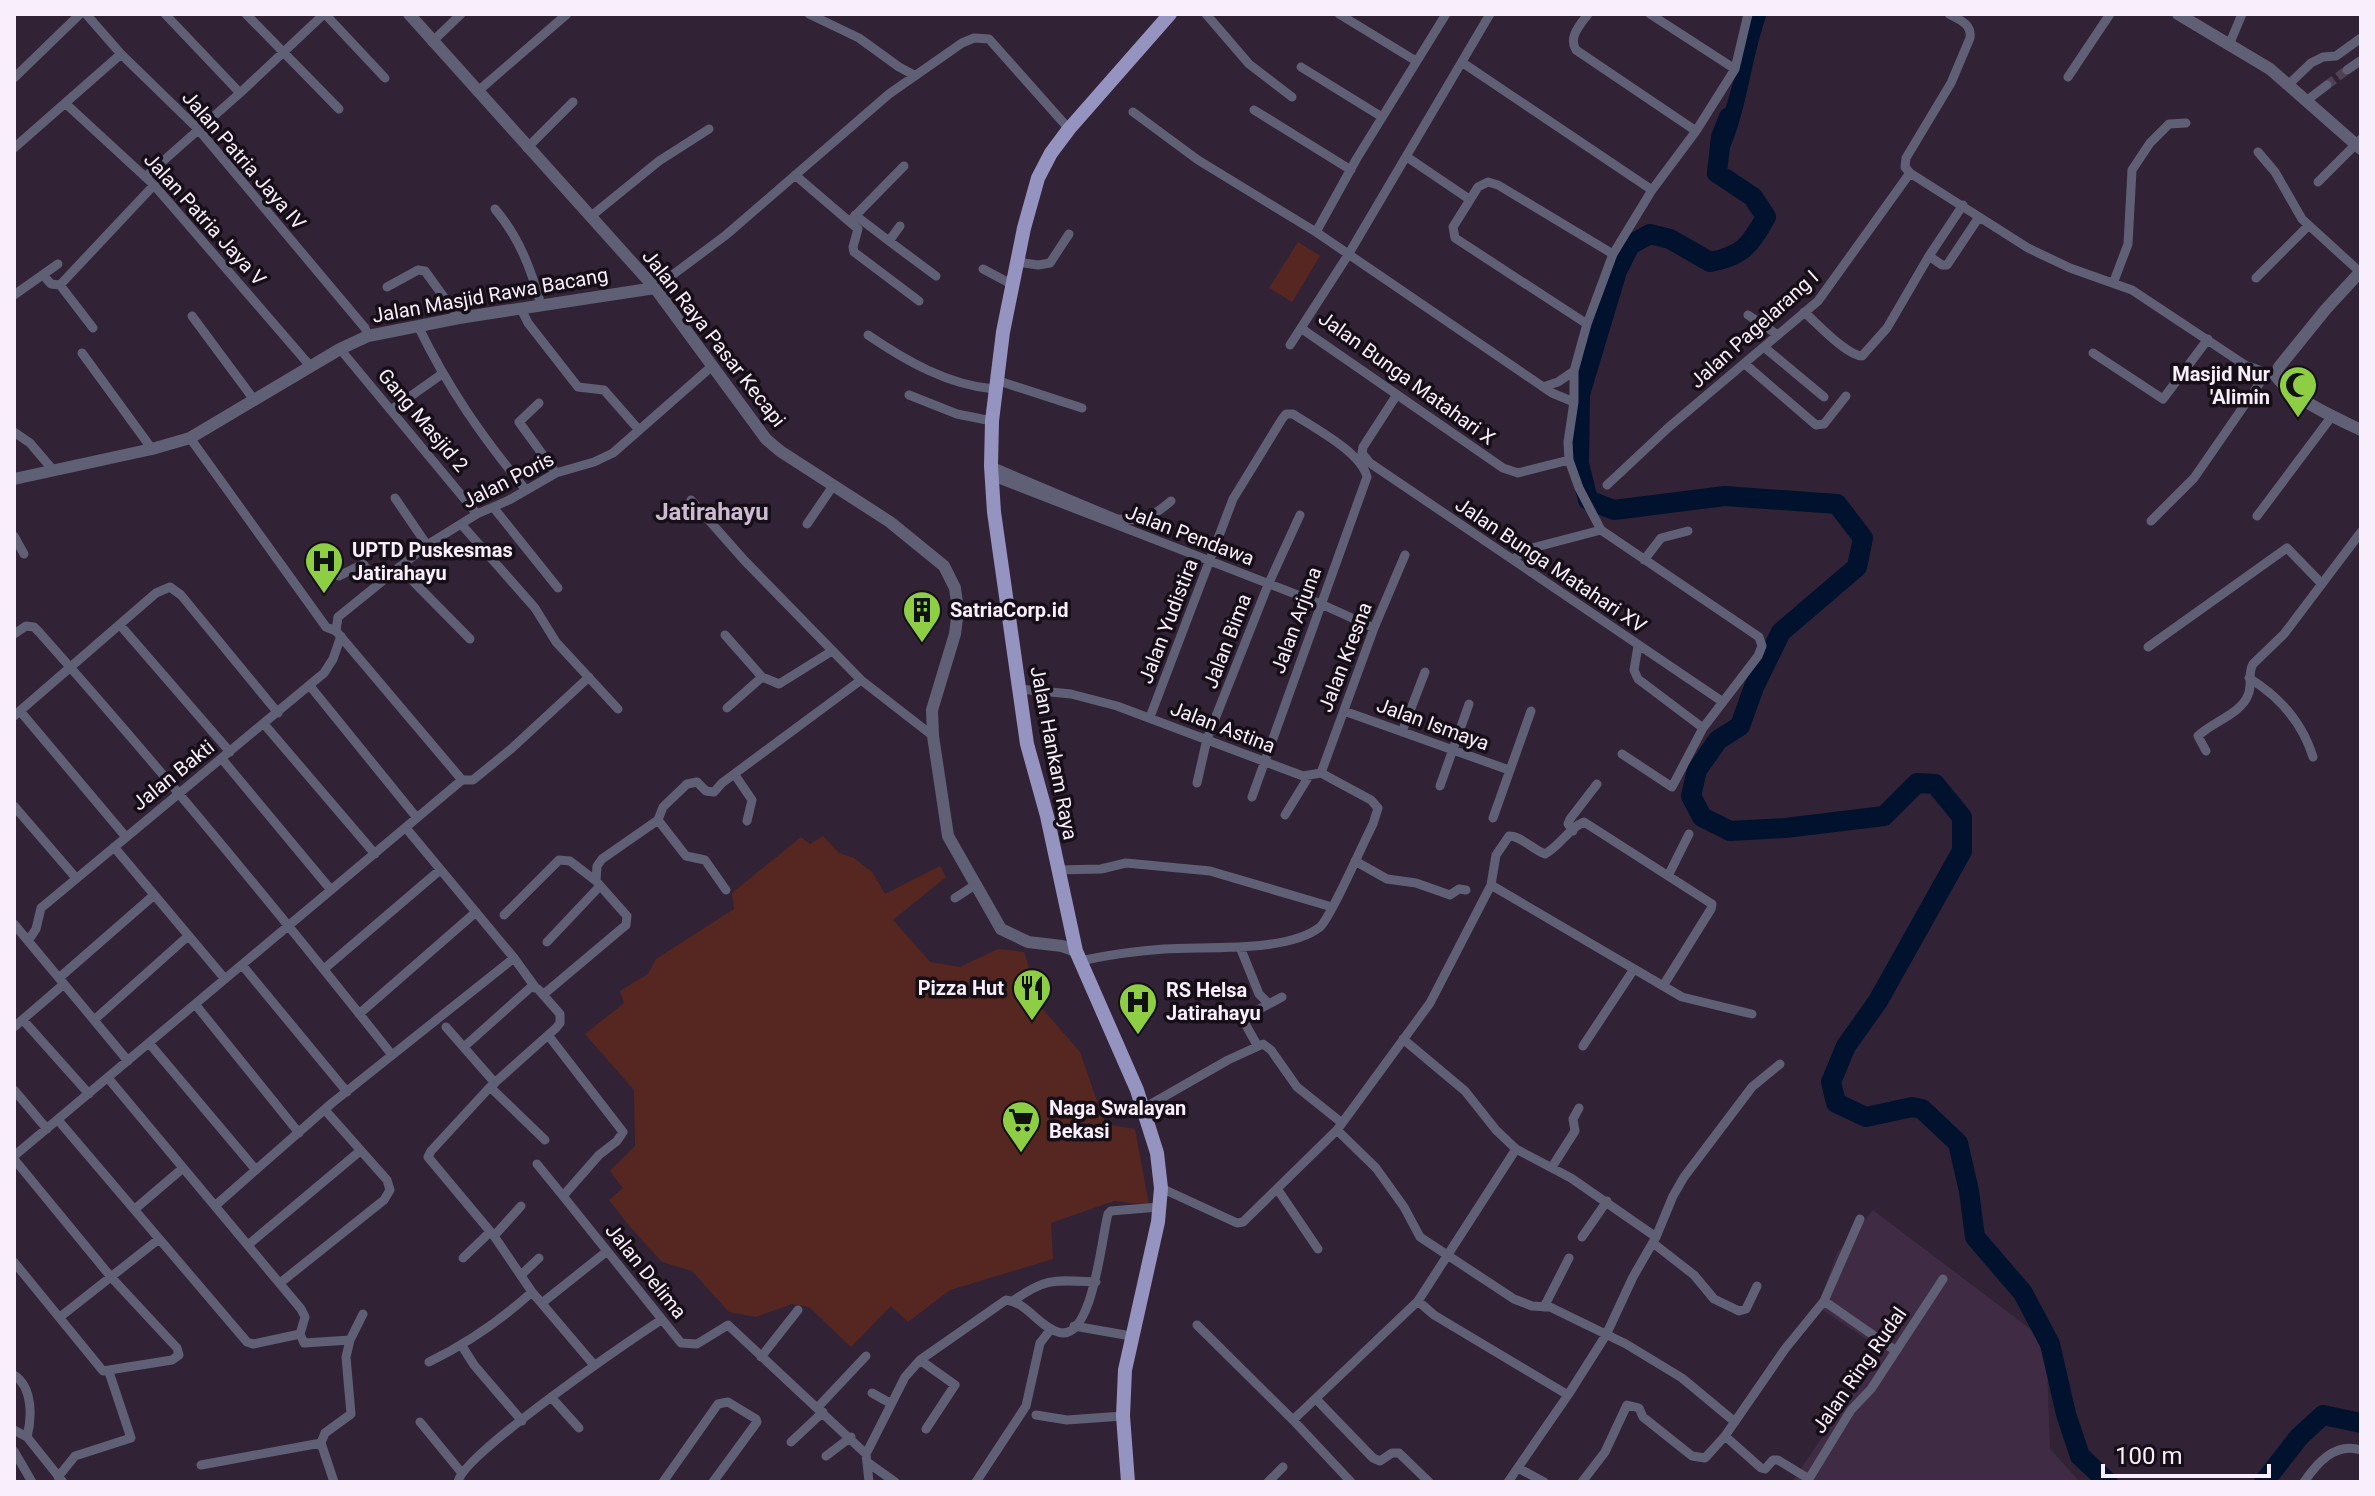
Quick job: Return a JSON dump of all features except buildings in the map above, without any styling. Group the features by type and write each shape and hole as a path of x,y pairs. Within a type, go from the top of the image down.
{"main road":[{"name":"Jalan Hankam Raya","path":"1128,1482 1123,1416 1125,1370 1159,1207 1161,1188 1157,1153 1144,1108 1073,949 1047,816 1027,744 991,471 992,421 995,385 1017,262 1038,178 1069,129 1170,14"}],"street":[{"name":"Jalan Patria Jaya IV","path":"83,14 198,129 365,328 368,336"},
{"path":"14,78 83,14"},
{"path":"165,14 240,93"},
{"path":"246,14 339,109"},
{"path":"145,177 324,14 385,78"},
{"name":"Jalan Raya Pasar Kecapi","path":"409,14 655,288 766,439 923,547 944,566 955,588 958,610 955,634 932,710 948,836 1001,929 1028,942 1073,949"},
{"path":"432,42 461,14"},
{"path":"477,92 567,14"},
{"path":"809,14 859,38 914,75"},
{"path":"1206,14 1249,64 1292,97"},
{"path":"1339,14 1416,61"},
{"path":"1316,232 1446,14"},
{"name":"Jalan Bunga Matahari X","path":"1490,14 1348,255 1302,326 1396,396 1510,471 1524,472 1569,460"},
{"path":"1588,14 1574,34 1576,50 1696,131"},
{"path":"1650,14 1735,69"},
{"path":"1622,754 1672,787 1703,728 1758,656 1762,646 1759,637 1601,530 1579,488 1569,460 1568,442 1574,402 1574,371 1587,324 1613,254 1652,190 1696,131 1735,69 1748,14"},
{"path":"1949,14 1967,24 1971,31 1970,38 1951,83 1906,158 1905,167 1910,173 2052,261 2114,281 2146,298 2245,365 2271,375 2332,416 2361,430"},
{"path":"2068,77 2110,14"},
{"path":"2229,45 2242,14"},
{"path":"2181,16 2262,64 2359,145 2318,182"},
{"name":"Jalan Masjid Rawa Bacang","path":"14,479 190,438 340,349 368,336 459,318 655,288 726,235 914,75 974,38 989,39 1069,129"},
{"path":"2288,85 2311,63 2323,57 2336,56 2361,38"},
{"path":"14,148 121,54"},
{"path":"2347,70 2360,61"},
{"path":"1463,63 1652,190"},
{"path":"1301,67 1382,117"},
{"path":"2306,101 2327,85"},
{"path":"527,148 573,102"},
{"name":"Jalan Patria Jaya V","path":"65,103 154,185 311,367"},
{"path":"1254,110 1351,170"},
{"path":"1133,112 1210,168 1316,232 1543,387 1574,402"},
{"path":"2114,281 2128,244 2132,170 2150,143 2169,124 2186,123"},
{"path":"590,217 659,161 709,129"},
{"path":"2151,521 2194,478 2271,375 2360,275 2308,226 2295,210 2275,172 2258,152"},
{"path":"1407,157 1469,199"},
{"path":"852,218 904,166"},
{"name":"Jalan Pagelarang I","path":"1607,485 1669,427 1829,290 1910,173"},
{"path":"795,175 936,276"},
{"path":"1587,324 1455,238 1453,227 1478,187 1484,182 1492,183 1613,254"},
{"path":"60,285 154,185"},
{"path":"1804,312 1846,349 1862,356 1887,328 1963,205"},
{"path":"495,209 512,229 523,251 541,305"},
{"path":"1929,256 1947,265 1979,217"},
{"path":"852,218 858,229 854,252 919,301"},
{"path":"889,241 900,226"},
{"path":"2256,278 2308,226"},
{"path":"1017,262 1050,263 1069,234"},
{"path":"14,295 58,264"},
{"path":"983,269 1013,285"},
{"path":"387,287 418,270 425,271 459,318"},
{"path":"44,276 51,284 60,285 93,328"},
{"path":"521,309 528,323 578,387 604,390 639,430"},
{"path":"1748,315 1778,335"},
{"path":"192,316 255,401"},
{"path":"418,326 468,417 526,490"},
{"path":"1290,345 1302,326"},
{"path":"868,335 927,371 977,388 995,385 1082,408"},
{"path":"2093,353 2163,399 2208,339"},
{"path":"1764,347 1824,397"},
{"name":"Gang Masjid 2","path":"340,349 477,514"},
{"path":"82,353 152,449"},
{"path":"1745,364 1816,425 1824,424 1846,396"},
{"name":"Jalan Poris","path":"338,633 338,617 427,545 477,514 556,473 603,459 711,367"},
{"path":"1543,387 1558,382 1574,371"},
{"path":"391,410 442,374"},
{"path":"909,395 957,414 992,421"},
{"path":"1359,456 1396,396"},
{"path":"539,403 520,419 519,424 556,473"},
{"name":"Jalan Bunga Matahari XV","path":"1289,414 1370,463 1723,702"},
{"name":"Jalan Yudistira","path":"1150,717 1233,499 1282,419 1289,414"},
{"path":"2257,516 2332,416"},
{"path":"14,432 30,443 53,470"},
{"path":"190,438 326,627 338,633 462,780"},
{"name":"Jalan Arjuna","path":"1252,797 1365,488 1365,468 1359,456"},
{"path":"991,471 1117,519 1152,517 1171,501"},
{"name":"Jalan Pendawa","path":"991,471 1374,628"},
{"path":"807,524 833,486"},
{"path":"395,498 427,545"},
{"path":"691,500 744,560 861,680 933,736"},
{"path":"493,507 558,588"},
{"name":"Jalan Bima","path":"1197,783 1207,739 1268,585 1300,515"},
{"path":"461,524 535,608 556,642 618,709"},
{"path":"1514,559 1525,550 1601,530"},
{"path":"1644,560 1661,538 1688,531"},
{"path":"2206,751 2198,736 2244,703 2250,691 2249,678 2253,664 2284,634 2361,532"},
{"path":"14,536 24,554"},
{"path":"2148,647 2287,548 2321,583"},
{"name":"Jalan Kresna","path":"1321,773 1374,628 1405,555"},
{"path":"310,557 339,576 363,564 377,583"},
{"path":"399,567 470,639"},
{"path":"126,837 17,713 163,588 175,590 278,713"},
{"path":"120,625 331,890"},
{"path":"14,634 22,627 34,627 72,669 180,793 392,1055"},
{"name":"Jalan Bakti","path":"28,941 36,929 41,908 324,673 333,659 338,633"},
{"path":"725,635 762,677 779,684 832,651"},
{"path":"1638,646 1634,670 1638,679 1703,728"},
{"path":"1402,732 1425,672"},
{"path":"14,1262 100,1370 109,1372 172,1360 180,1353 111,1277 14,1157 462,780 473,780 511,749 589,677"},
{"path":"727,708 762,677"},
{"path":"2249,678 2277,697 2290,712 2306,735 2313,757"},
{"path":"547,942 598,884 597,866 602,859 658,820 663,807 687,784 697,782 711,793 861,680"},
{"path":"310,686 417,818"},
{"name":"Jalan Astina","path":"1019,689 1086,697 1150,717 1264,762 1309,776"},
{"path":"1440,786 1469,704"},
{"name":"Jalan Ismaya","path":"1344,711 1509,770"},
{"path":"1493,818 1531,711"},
{"path":"264,724 375,854"},
{"path":"1073,949 1240,947 1300,938 1321,926 1378,808 1371,800 1321,773 1309,776 1285,815"},
{"path":"735,775 752,800 747,821"},
{"path":"1573,831 1568,824 1570,819 1597,784"},
{"path":"14,806 76,878"},
{"path":"658,820 686,856 705,860 726,890"},
{"path":"1161,1188 1237,1223 1243,1222 1278,1190 1340,1126 1430,1003 1491,885 1496,855 1509,836 1519,837 1529,847 1545,854 1580,822 1584,822 1705,899 1713,907 1663,986"},
{"path":"406,828 560,1014 560,1023 492,1085 428,1157 492,1234 532,1292 594,1365"},
{"path":"1668,876 1689,834"},
{"path":"114,847 225,979"},
{"path":"504,915 559,860 570,861 598,884 627,916 626,925 544,994"},
{"path":"1355,861 1387,879 1416,883 1450,895 1459,889 1466,890"},
{"path":"1057,870 1101,869 1126,863 1210,871 1332,907"},
{"path":"324,969 440,870"},
{"path":"955,898 975,885"},
{"path":"1491,885 1682,997 1752,1014"},
{"path":"14,1027 153,896"},
{"path":"359,1014 476,912"},
{"path":"14,924 128,1061"},
{"path":"94,1020 187,937"},
{"path":"1240,947 1259,994 1269,1004"},
{"path":"216,1205 325,1110 514,958"},
{"path":"242,965 347,1092"},
{"path":"1583,1046 1634,969"},
{"path":"465,1046 528,989 535,987"},
{"path":"1257,1045 1242,1018 1282,997"},
{"path":"195,1004 299,1133"},
{"path":"23,1020 89,1094"},
{"path":"446,1027 465,1046 492,1085 545,1140"},
{"path":"548,1035 623,1132 563,1196"},
{"path":"1403,1039 1465,1091 1496,1130 1516,1149 1607,1201 1694,1275 1714,1299 1739,1311 1746,1309 1757,1286"},
{"path":"149,1043 256,1170"},
{"path":"1144,1108 1257,1045 1267,1045 1297,1087 1340,1126 1376,1168 1404,1207 1420,1237 1514,1299 1557,1310 1626,1344 1672,1372 1735,1422"},
{"path":"1508,1482 1606,1335 1684,1177 1752,1087 1780,1064"},
{"path":"108,1078 280,1283 305,1317 300,1334 304,1343 350,1340"},
{"path":"14,1090 47,1129"},
{"path":"1552,1167 1575,1131 1573,1119 1579,1108"},
{"path":"280,1283 388,1196 390,1190 387,1180 325,1110"},
{"path":"58,1120 247,1342 253,1344 300,1334"},
{"path":"1293,1420 1418,1301 1516,1149"},
{"path":"248,1245 360,1151"},
{"name":"Jalan Delima","path":"537,1164 681,1343 692,1346 728,1325 851,1437 867,1458 895,1482"},
{"path":"135,1209 183,1168"},
{"path":"1278,1190 1318,1249"},
{"path":"1582,1237 1607,1201"},
{"path":"463,1258 521,1206"},
{"path":"1079,1327 1096,1282 1108,1214 1111,1211 1159,1207"},
{"path":"1582,1482 1605,1452 1627,1405 1639,1408 1643,1417 1700,1459 1705,1458 1725,1436 1798,1331 1824,1301 1860,1219"},
{"path":"60,1317 159,1239"},
{"path":"542,1303 606,1252"},
{"path":"521,1275 539,1258"},
{"path":"1544,1307 1569,1258"},
{"name":"Jalan Ring Rudal","path":"1808,1480 1851,1410 1871,1389 1943,1279"},
{"path":"1013,1301 1034,1285 1096,1282"},
{"path":"429,1362 462,1346 500,1321 532,1292"},
{"path":"869,1482 867,1458 890,1403 905,1377 920,1360 976,1322 1000,1301 1013,1301 1051,1329 1063,1334 1079,1327 1131,1336"},
{"path":"1418,1301 1434,1315 1568,1395"},
{"path":"1824,1301 1896,1351"},
{"path":"761,1357 798,1310"},
{"path":"334,1482 321,1443 325,1433 351,1414 346,1357 350,1340 363,1314"},
{"path":"420,1422 460,1477 551,1397 661,1320"},
{"path":"1197,1325 1351,1482"},
{"path":"976,1482 1026,1406 1040,1343 1051,1329"},
{"path":"462,1346 474,1365 522,1421"},
{"path":"791,1442 866,1356"},
{"path":"920,1360 955,1385 926,1429"},
{"path":"14,1430 27,1437 60,1479 75,1456 131,1438 109,1372"},
{"path":"15,1373 31,1408 27,1437"},
{"path":"872,1393 890,1403"},
{"path":"551,1397 579,1428"},
{"path":"1316,1399 1373,1458 1380,1461 1392,1453 1399,1453 1429,1482"},
{"path":"663,1482 718,1404 728,1402 757,1422 713,1482"},
{"path":"1036,1415 1067,1420 1123,1416"},
{"path":"1725,1436 1761,1468 1765,1469 1776,1460 1808,1480"},
{"path":"826,1456 851,1437"},
{"path":"201,1465 321,1443"},
{"path":"2304,1482 2326,1455 2350,1448 2361,1450"},
{"path":"14,1451 32,1482"},
{"path":"1268,1482 1283,1467"},
{"path":"1518,1468 1544,1482"}],"shaded area":[{"path":"1298,242 1320,256 1292,302 1269,288"},
{"path":"823,836 839,853 854,858 872,872 885,894 940,866 946,877 893,920 930,962 960,967 998,949 1024,952 1041,1007 1080,1052 1105,1124 1135,1129 1149,1205 1114,1201 1051,1223 1053,1259 950,1290 908,1322 891,1306 851,1347 809,1307 792,1304 756,1317 729,1312 692,1271 662,1262 631,1228 609,1200 623,1188 610,1171 635,1146 634,1090 585,1034 624,1003 620,991 648,974 656,959 734,909 732,893 801,837 810,844"},
{"path":"1873,1210 2046,1341 2050,1449 2080,1482 1792,1482 1881,1349 1818,1307 1837,1253"}],"water":[{"path":"1753,14 1767,14 1730,148 1716,141"}],"waterway":[{"path":"1729,117 1721,137 1717,173 1753,197 1766,217 1738,253 1710,262 1670,239 1650,234 1630,245 1617,271 1580,394 1579,463 1588,500 1614,510 1725,496 1837,504 1863,538 1857,567 1781,632 1754,687 1740,726 1718,740 1697,770 1691,796 1702,817 1730,831 1884,816 1917,783 1935,784 1962,817 1962,851 1878,1001 1846,1046 1831,1082 1836,1103 1866,1117 1912,1107 1922,1109 1958,1143 1975,1237 2023,1293 2050,1344 2066,1414 2080,1456 2108,1482"},
{"path":"2264,1482 2299,1437 2323,1415 2361,1423"}],"tunnel":[{"path":"2327,85 2347,70"}],"place":[{"name":"Masjid Nur 'Alimin","path":"2298,419"},
{"name":"UPTD Puskesmas Jatirahayu","path":"324,595"},
{"name":"SatriaCorp.id","path":"922,644"},
{"name":"Pizza Hut","path":"1032,1022"},
{"name":"RS Helsa Jatirahayu","path":"1138,1036"},
{"name":"Naga Swalayan Bekasi","path":"1021,1154"}],"district":[{"name":"Jatirahayu","path":"712,512"}]}
